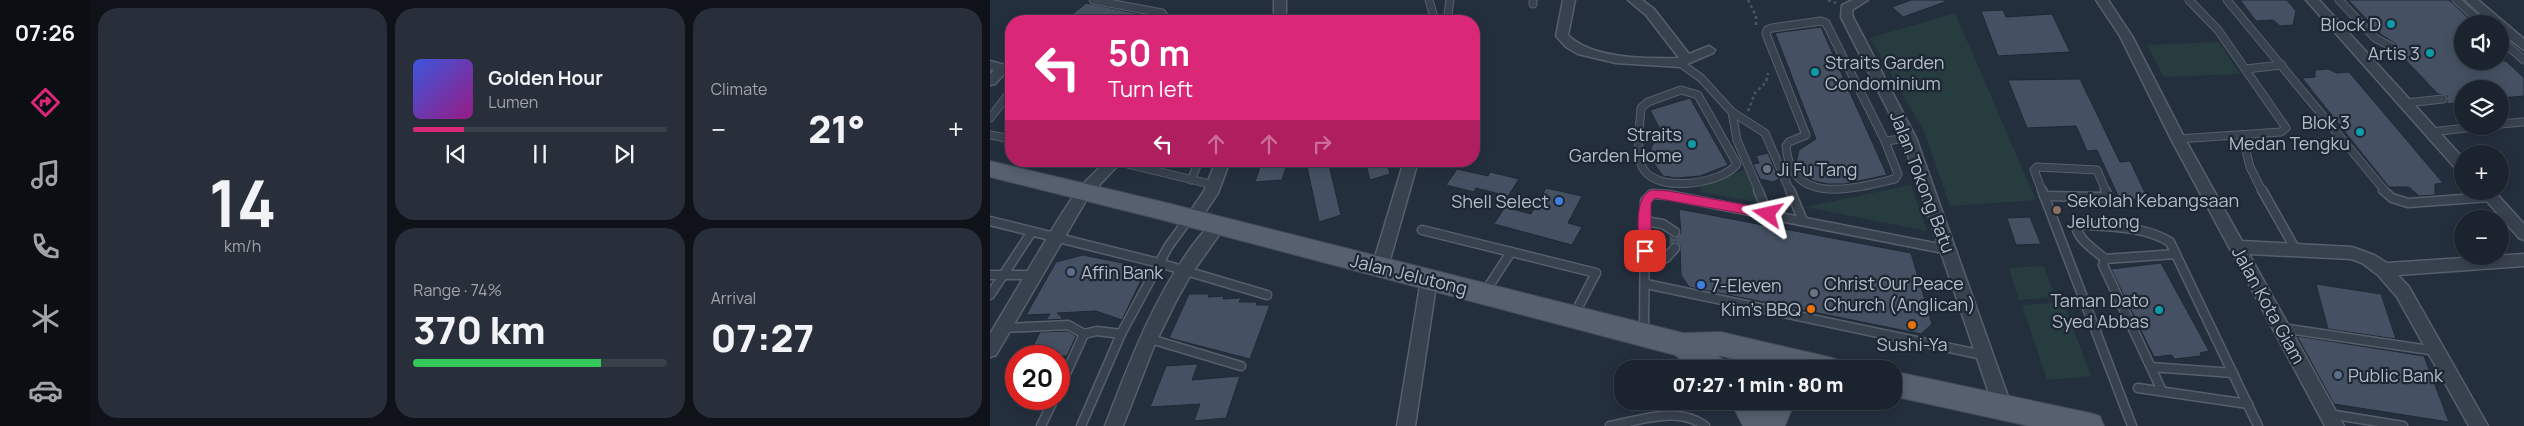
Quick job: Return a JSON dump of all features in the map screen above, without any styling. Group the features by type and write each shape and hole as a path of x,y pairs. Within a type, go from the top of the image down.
{"main road":[{"name":"Jalan Jelutong","path":"990,169 1191,218 1682,344 1721,344 1789,360"},
{"path":"1682,344 1702,360"},
{"path":"1902,385 2090,426"},
{"path":"1902,395 2047,426"},
{"path":"1749,410 1758,426"},
{"path":"1771,426 1775,410"}],"street":[{"path":"1278,15 1280,0"},
{"path":"1569,0 1562,36 1572,48 1599,56 1684,62 1709,50"},
{"path":"1634,0 1650,12 1684,62"},
{"name":"Jalan Tokong Batu","path":"1862,0 1854,2 1846,8 1848,18 1909,138 2003,408"},
{"name":"Jalan Kota Giam","path":"2102,0 2126,36 2178,139 2332,420"},
{"path":"2312,0 2454,157"},
{"path":"2471,0 2488,15"},
{"path":"2509,33 2524,46"},
{"path":"990,65 1000,68 1001,71 990,81"},
{"path":"990,350 1054,238 1083,193 1109,167"},
{"path":"1191,218 1214,185 1221,167"},
{"path":"1380,267 1409,167"},
{"path":"2493,200 2524,234"},
{"path":"1114,426 1148,338 1194,254 1218,225"},
{"path":"2238,248 2352,253 2368,259 2384,270 2403,292 2479,426"},
{"path":"2384,270 2524,260"},
{"path":"1406,426 1427,292 1427,279"}],"lane":[{"path":"1093,0 1162,13 1164,15"},
{"path":"1428,0 1433,15"},
{"path":"1448,15 1450,0"},
{"path":"2178,139 2281,132 2286,128 2218,30 2189,0"},
{"path":"2227,0 2380,187 2392,198 2408,203 2454,198"},
{"path":"2339,0 2375,38 2392,47"},
{"path":"2456,0 2473,15"},
{"path":"1821,21 1826,23 1885,142 1898,174 1895,179 1836,190 1823,190 1804,183 1797,176 1786,151 1786,146 1789,142 1806,135 1766,36 1767,30 1821,21"},
{"path":"2509,47 2524,60"},
{"path":"1684,62 1732,112 1762,130 1767,137 1803,221"},
{"path":"2246,69 2282,65"},
{"path":"1678,91 1694,92 1737,164 1732,170 1696,184 1671,184 1646,173 1642,167 1641,108 1648,102 1678,91"},
{"path":"990,118 1005,99"},
{"path":"2406,104 2443,99"},
{"path":"1732,112 1737,140 1768,214"},
{"path":"2510,123 2524,122"},
{"path":"2432,132 2454,129"},
{"path":"990,135 1005,138"},
{"path":"2242,135 2250,167 2270,207 2296,250"},
{"path":"1885,142 1909,138"},
{"path":"1148,167 1214,185"},
{"path":"1191,180 1196,167"},
{"path":"2044,196 2104,197 2107,194 2097,170 2037,167 2034,170 2132,426"},
{"path":"1668,195 1671,184"},
{"path":"1643,334 1646,284 1645,222 1647,197 1652,194 1668,195 1949,250"},
{"path":"1081,426 1121,334 1159,263 1191,218"},
{"path":"990,221 1031,233 1159,263 1267,295"},
{"path":"1645,222 1663,224 1675,232"},
{"path":"2176,254 2106,259 2086,243 2076,230 2076,224 2158,235 2170,242 2176,254 2234,373 2258,426"},
{"path":"1422,230 1596,273 1573,316"},
{"path":"990,296 1031,233"},
{"path":"1645,266 1663,260 1671,255 1675,248"},
{"path":"1484,294 1511,252"},
{"path":"2106,259 2103,265 2162,391"},
{"path":"990,275 1033,275"},
{"path":"1646,284 1985,355"},
{"path":"1003,328 1068,325 1084,334 1097,330 1121,334"},
{"path":"2282,328 2437,352"},
{"path":"1070,365 1084,334"},
{"path":"1148,338 1241,366"},
{"path":"2151,367 2234,373"},
{"path":"2138,388 2248,404"},
{"path":"1041,426 1049,410"},
{"path":"1610,426 1681,415 1698,418 1705,426"},
{"path":"2332,420 2403,426"}],"path":[{"path":"1748,0 1756,16 1755,29"},
{"path":"1745,121 1755,93 1766,82 1768,74 1765,66"}],"green space":[{"path":"1955,13 2036,200 1950,206 1925,133 1870,38"},
{"path":"2219,42 2240,74 2164,77 2147,45"},
{"path":"1745,170 1759,203 1701,192 1701,185"},
{"path":"1911,185 1927,231 1805,207"},
{"path":"2044,266 2055,297 2019,300 2009,268"},
{"path":"2063,302 2091,376 2047,380 2022,305"}],"building":[{"path":"1911,0 1944,0 1945,2 1903,17 1892,7"},
{"path":"2240,0 2287,0 2296,11 2293,25 2280,26 2273,20 2256,21"},
{"name":"Artis 3","path":"2348,0 2449,0 2465,15 2454,15 2454,70 2509,70 2509,64 2524,78 2524,96 2509,97 2509,80 2454,80 2454,103 2447,104 2447,96 2438,94 2396,50 2396,44 2382,35"},
{"path":"1086,3 1146,15 1071,15"},
{"path":"2003,10 2006,17 2052,14 2070,52 1998,56 1981,11"},
{"path":"1821,27 1887,175 1844,184 1828,184 1814,181 1803,175 1796,163 1799,150 1816,139 1775,33"},
{"name":"Blok 3 Medan Tengku","path":"2328,69 2337,73 2349,72 2443,183 2435,184 2435,195 2419,196 2409,187 2389,187 2302,78 2315,77 2315,70"},
{"path":"2080,79 2120,162 2130,161 2148,199 2120,200 2097,150 2087,151 2076,126 2027,128 2008,80"},
{"name":"Straits Garden Home","path":"1690,98 1728,165 1700,176 1677,178 1663,176 1653,162 1650,151 1654,142 1664,137 1650,110"},
{"name":"Ji Fu Tang","path":"1768,153 1779,179 1773,182 1760,179 1753,164 1759,163 1756,156"},
{"path":"1260,167 1286,167 1282,180 1255,182"},
{"path":"1307,167 1329,167 1341,215 1319,222"},
{"path":"1367,167 1388,167 1390,174 1370,180"},
{"path":"1457,169 1488,176 1490,172 1519,179 1508,196 1476,188 1474,192 1446,185"},
{"path":"1546,188 1582,196 1568,223 1582,227 1572,245 1494,224 1505,207 1531,214"},
{"path":"1679,209 1911,253 1932,324 1921,334 1689,287 1681,275 1680,246 1676,242 1669,246 1669,235 1675,238 1681,233"},
{"path":"2030,217 2041,244 2016,245 2007,218"},
{"path":"1083,255 1147,268 1122,320 1096,311 1057,313 1063,319 1046,320 1050,314 1026,315 1056,262"},
{"name":"Taman Dato Syed Abbas","path":"2161,263 2209,351 2200,353 2201,356 2174,359 2172,355 2154,357 2111,269"},
{"path":"2316,284 2381,294 2396,339 2328,329"},
{"path":"1189,294 1209,294 1208,297 1224,296 1223,299 1241,298 1239,302 1257,302 1256,305 1270,305 1250,359 1169,338"},
{"path":"1067,331 1076,336 1070,349 1070,345 1034,345 1040,332"},
{"path":"2297,336 2424,356 2449,422 2334,404"},
{"path":"1198,364 1192,380 1240,376 1226,418 1194,421 1200,404 1150,407 1166,366"}],"place":[{"name":"Block D","path":"2391,24"},
{"name":"Artis 3","path":"2430,53"},
{"name":"Straits Garden Condominium","path":"1815,72"},
{"name":"Blok 3 Medan Tengku","path":"2360,132"},
{"name":"Straits Garden Home","path":"1692,144"},
{"name":"Ji Fu Tang","path":"1767,169"},
{"name":"Shell Select","path":"1559,201"},
{"name":"Sekolah Kebangsaan Jelutong","path":"2057,210"},
{"name":"Affin Bank","path":"1071,272"},
{"name":"7-Eleven","path":"1701,285"},
{"name":"Christ Our Peace Church (Anglican)","path":"1814,293"},
{"name":"Kim's BBQ","path":"1811,309"},
{"name":"Taman Dato Syed Abbas","path":"2159,310"},
{"name":"Sushi-Ya","path":"1912,325"},
{"name":"Public Bank","path":"2338,375"}],"route":[{"path":"1645,251 1645,201 1652,194 1668,195 1768,214"}]}
